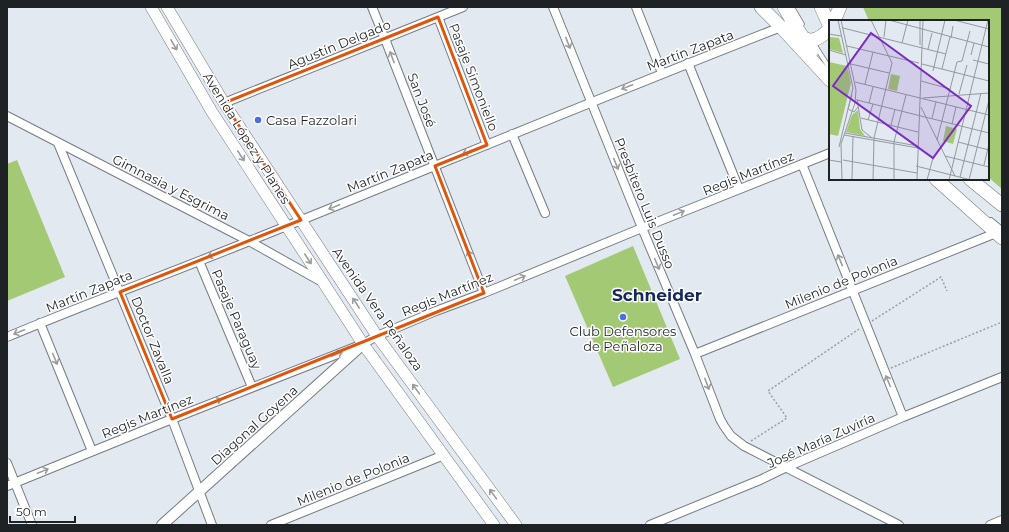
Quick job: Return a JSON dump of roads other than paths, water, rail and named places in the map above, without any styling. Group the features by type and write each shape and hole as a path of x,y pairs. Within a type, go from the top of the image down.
{"main road":[{"name":"Avenida López y Planes","path":"167,7 224,103"},
{"path":"761,7 829,78"},
{"path":"784,7 807,35 829,77"},
{"path":"781,27 793,34 807,35 817,38 829,28 821,7"},
{"path":"833,20 840,7"},
{"path":"840,7 841,20"},
{"name":"Avenida López y Planes","path":"156,8 212,112 322,282"},
{"name":"Avenida Vera Peñaloza","path":"224,103 377,336 516,525"},
{"path":"937,180 1000,233"},
{"path":"971,180 1002,205"},
{"path":"322,282 363,344 494,525"}],"street":[{"name":"San José","path":"372,7 484,292"},
{"name":"Agustín Delgado","path":"224,103 463,7"},
{"name":"Presbítero Luis Dusso","path":"553,7 724,426 731,436 744,446 899,525"},
{"path":"636,7 662,73"},
{"name":"Pasaje Simoniello","path":"438,17 487,145"},
{"name":"Martín Zapata","path":"7,337 249,241 662,73 781,27"},
{"path":"688,63 739,189"},
{"name":"Gimnasia y Esgrima","path":"7,116 249,241 322,282"},
{"name":"Pasaje Simoniello","path":"512,134 545,213"},
{"name":"Doctor Zavalla","path":"58,143 172,418 212,525"},
{"name":"Regis Martínez","path":"11,484 172,418 363,344 377,336 436,311 829,153"},
{"path":"802,164 903,417"},
{"name":"Milenio de Polonia","path":"695,354 1000,233"},
{"name":"Pasaje Paraguay","path":"199,261 252,387"},
{"path":"40,323 92,451"},
{"name":"Diagonal Goyena","path":"162,525 363,344"},
{"name":"José María Zuviría","path":"650,525 760,480 786,467 903,417 1002,377"},
{"name":"Milenio de Polonia","path":"271,525 444,455"},
{"path":"7,463 11,484 32,525"},
{"path":"990,525 1002,520"}],"lane":[{"path":"792,7 807,35 829,68"},
{"path":"965,180 988,200"},
{"path":"985,214 1000,233"}],"place":[{"name":"Casa Fazzolari","path":"258,120"},
{"name":"Club Defensores de Peñaloza","path":"623,317"}],"district":[{"name":"Schneider","path":"657,295"}]}
